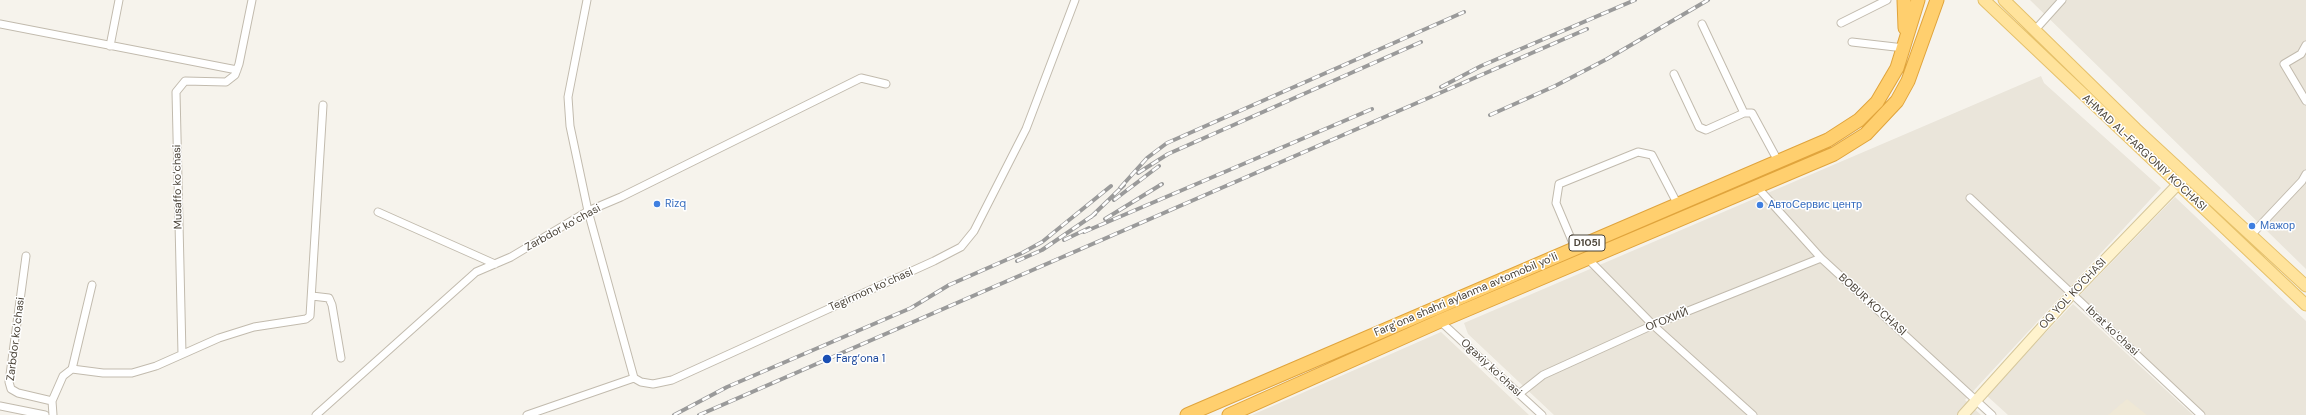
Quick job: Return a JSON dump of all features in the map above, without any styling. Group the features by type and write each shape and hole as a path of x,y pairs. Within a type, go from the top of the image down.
{"highway":[{"path":"1904,0 1904,47"},
{"name":"Fargʻona shahri aylanma avtomobil yoʻli","path":"1187,415 1828,140 1859,120 1877,102 1896,68 1918,0"},
{"name":"Fargʻona shahri aylanma avtomobil yoʻli","path":"1229,415 1440,321 1758,188 1834,154 1866,134 1897,101 1908,81 1937,0"},
{"path":"1932,17 1946,0"}],"main road":[{"name":"AHMAD AL-FARG'ONIY KO'CHASI","path":"1984,0 2306,305"},
{"name":"AHMAD AL-FARG'ONIY KO'CHASI","path":"2004,0 2186,176 2252,234 2306,286"},
{"path":"1748,174 1758,188"}],"street":[{"path":"110,46 119,0"},
{"path":"0,24 237,70 252,0"},
{"path":"527,415 634,378 588,211 570,126 568,97 587,0"},
{"name":"Tegirmon koʻchasi","path":"634,378 641,382 653,384 672,380 934,262 961,247 974,231 1026,129 1075,0"},
{"path":"1841,23 1887,0"},
{"path":"2035,30 2062,0"},
{"path":"1702,24 1744,113"},
{"path":"1852,42 1904,47"},
{"path":"2306,45 2301,54 2284,64 2306,101"},
{"name":"Musaffo koʻchasi","path":"182,354 176,92 185,81 226,82 235,75 237,70"},
{"path":"1674,74 1699,127 1706,130 1744,113 1752,113 1778,161"},
{"name":"Zarbdor koʻchasi","path":"316,415 476,272 511,257 588,211 621,197 862,78 886,84"},
{"path":"72,369 103,373 132,373 219,338 254,327 306,319 311,311 323,105"},
{"path":"1575,248 1556,203 1559,184 1638,152 1652,155 1678,205"},
{"path":"2252,234 2306,174"},
{"name":"OQ YOL' KO'CHASI","path":"1963,415 2072,294 2186,176"},
{"name":"BOBUR KO'CHASI","path":"1758,188 1821,258 1992,415"},
{"name":"Ibrat koʻchasi","path":"1970,198 2202,415"},
{"path":"378,212 495,264"},
{"name":"Zarbdor koʻchasi","path":"26,256 9,382 11,389 18,393 52,401"},
{"name":"ОГОХИЙ","path":"1519,394 1543,375 1653,325 1821,258"},
{"path":"1588,259 1653,325 1753,415"},
{"path":"53,415 52,401 63,376 72,369 92,284"},
{"path":"312,296 329,298 332,305 341,358"},
{"name":"Ogaxiy koʻchasi","path":"1440,321 1542,415"},
{"path":"0,406 45,415"}],"shaded area":[{"path":"2030,0 2306,0 2306,269"},
{"path":"2041,76 2044,83 2161,188 1965,400 1981,415 1554,415 1468,334 1464,323"},
{"path":"2175,197 2306,321 2306,415 2206,415 2079,296"},
{"path":"2073,304 2193,415 2008,415 1986,395"},
{"path":"1441,332 1529,415 1252,415"},
{"path":"2127,399 2147,415 2108,415"}],"railway":[{"path":"1441,87 1481,66 1635,0"},
{"path":"1490,115 1555,86 1607,59 1708,0"},
{"path":"1120,188 1147,158 1167,143 1464,12"},
{"path":"699,415 1587,29"},
{"path":"1138,173 1168,154 1421,42"},
{"path":"1084,232 1372,109"},
{"path":"1114,200 1159,166"},
{"path":"1105,219 1162,184"},
{"path":"1091,217 1124,185"},
{"path":"674,415 727,387 911,308 949,285 1022,253 1042,242 1111,186"},
{"path":"1017,261 1042,250 1095,214"},
{"path":"1064,240 1089,228"}],"place":[{"name":"Rizq","path":"657,204"},
{"name":"АвтоСервис центр","path":"1760,205"},
{"name":"Мажор","path":"2252,226"},
{"name":"Farg‘ona 1","path":"827,359"}]}
